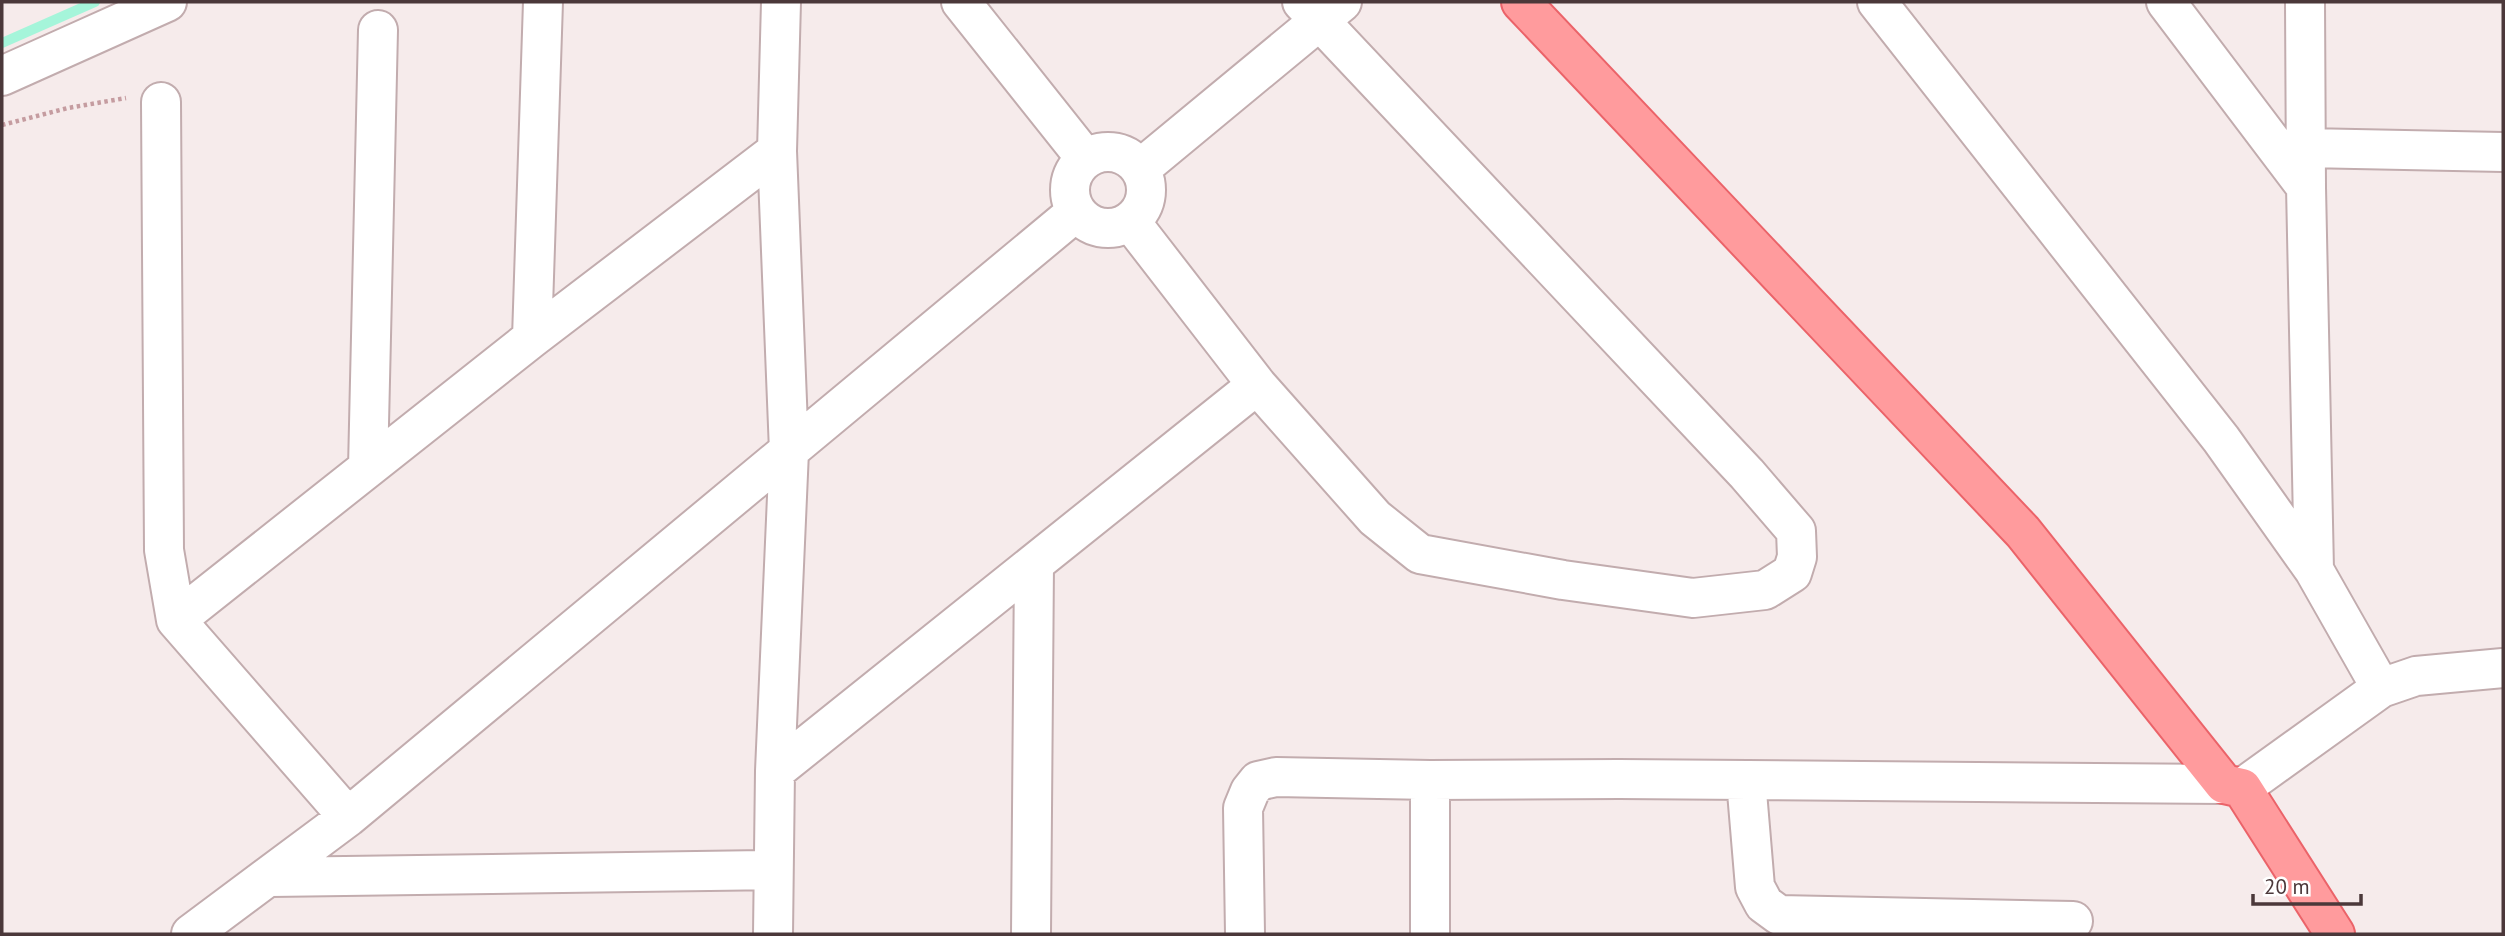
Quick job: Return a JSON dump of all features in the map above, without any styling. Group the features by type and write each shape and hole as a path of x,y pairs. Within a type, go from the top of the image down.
{"main road":[{"path":"1521,2 2023,532 2233,786 2334,934"}],"street":[{"path":"2,76 167,2"},
{"path":"532,338 543,2"},
{"path":"774,934 775,771 789,451 777,151 781,2"},
{"path":"961,2 1086,159"},
{"path":"1877,2 2221,439 2314,570 2381,688"},
{"path":"2166,2 2306,187"},
{"path":"2305,2 2314,570"},
{"path":"1130,221 1257,385 1375,519 1420,554 1563,580 1693,598 1765,590 1792,573 1797,556 1796,531 1321,8 1140,169"},
{"path":"368,468 378,30"},
{"path":"161,102 164,550 176,620 348,817"},
{"path":"2306,148 2503,152"},
{"path":"176,620 532,338 777,151"},
{"path":"1115,152 1129,158 1140,169 1146,182 1146,197 1140,211 1130,221 1116,228 1101,228 1087,222 1076,212 1071,198 1071,183 1076,169 1086,159 1100,153 1115,152"},
{"path":"191,934 348,817 1076,212"},
{"path":"775,771 1257,385"},
{"path":"1031,934 1034,564"},
{"path":"1245,934 1243,808 1250,791 1258,781 1276,777 2233,786 2381,688 2416,676 2503,668"},
{"path":"1430,780 1430,934"},
{"path":"1746,780 1755,887 1764,904 1779,915 2073,921"},
{"path":"271,877 773,870"}],"path":[{"path":"2,125 68,108 130,97 161,102"}],"waterway":[{"path":"2,43 95,2"}]}
